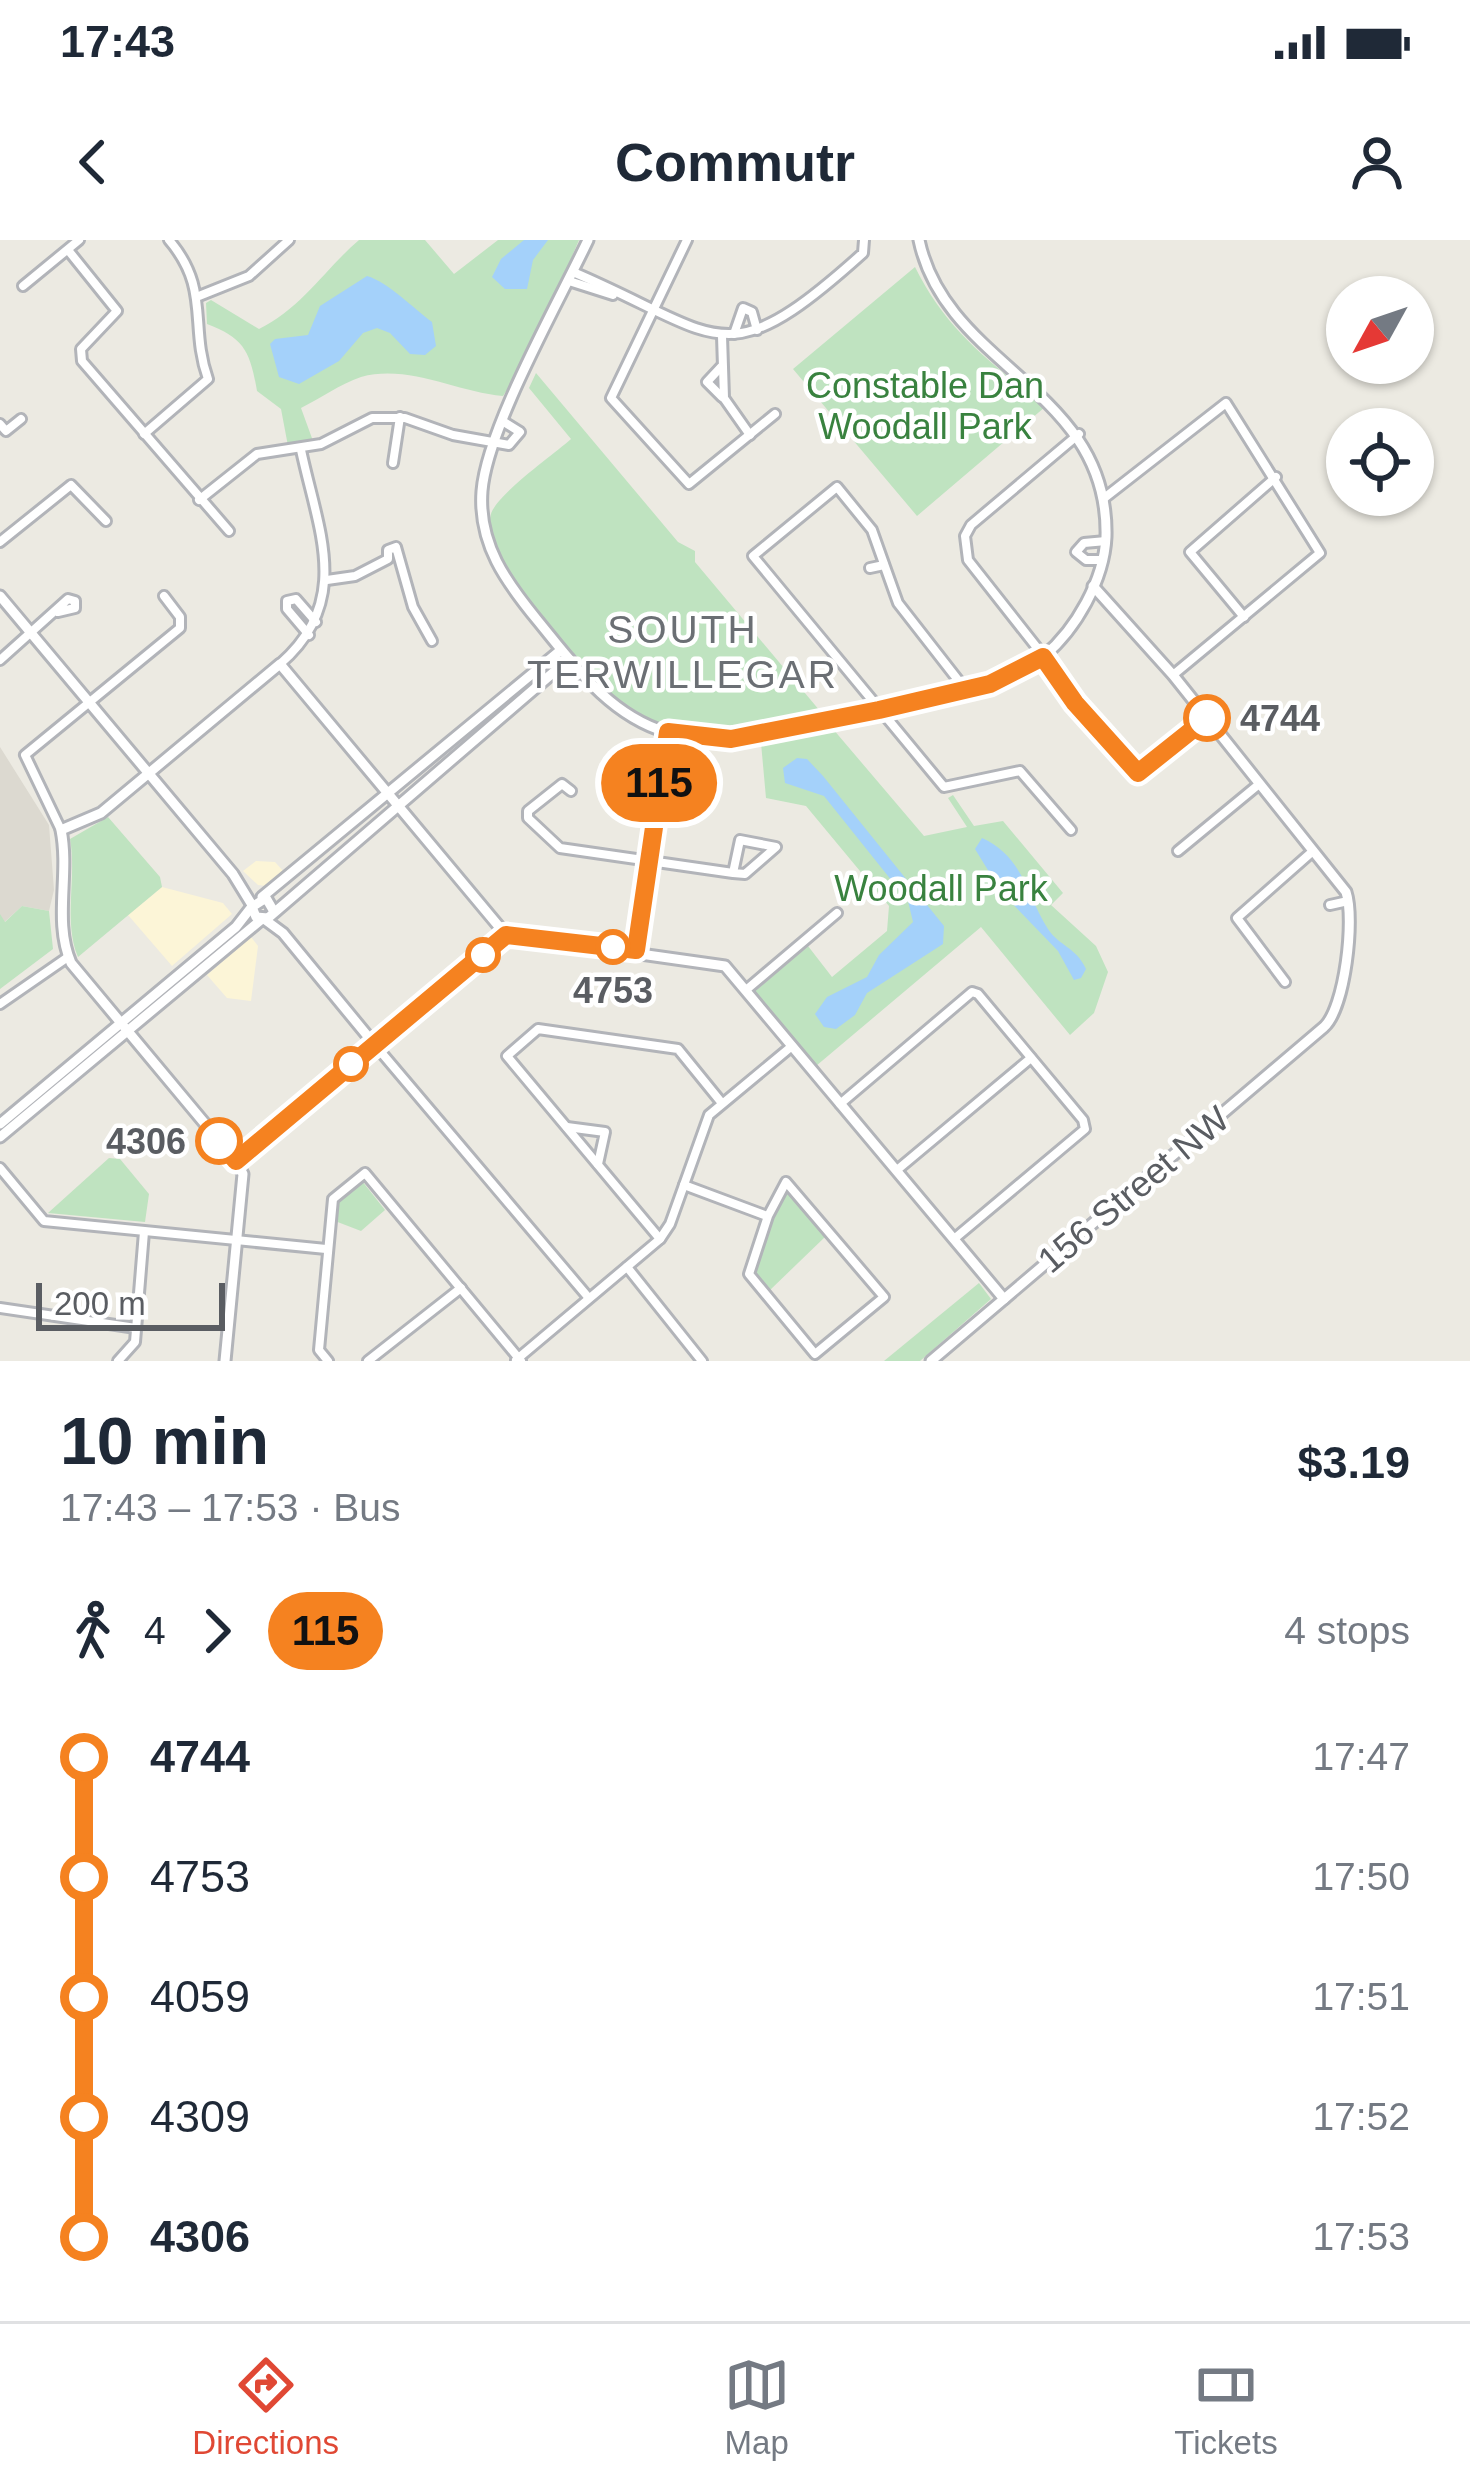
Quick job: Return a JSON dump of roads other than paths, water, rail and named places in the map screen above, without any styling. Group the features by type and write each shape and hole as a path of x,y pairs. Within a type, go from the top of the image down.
{"street":[{"path":"23,286 79,240"},
{"path":"144,434 207,381 194,356 199,296 190,268 170,240"},
{"path":"199,296 242,280 289,240"},
{"path":"588,240 496,440 482,490 490,549 506,580 565,654 618,708 668,732 731,739 990,684 1043,657 1085,606 1094,586 1106,542 1103,499 1078,434 955,316 931,278 919,240"},
{"path":"687,240 611,398 686,483 775,414"},
{"path":"571,277 722,337 757,330 805,305 863,253 864,240"},
{"path":"68,250 117,311 115,320 81,350 80,358 229,532"},
{"path":"734,334 742,308 752,312 757,330"},
{"path":"722,337 724,398 750,435"},
{"path":"1103,499 1127,486 1226,403 1321,556 1173,675"},
{"path":"199,500 257,454 302,450 372,418 400,417 453,435 509,445 520,436 518,428 504,422"},
{"path":"393,463 400,417"},
{"path":"2,430 20,419"},
{"path":"1078,434 964,536 968,560 1075,703 1138,773 1207,718"},
{"path":"61,830 95,818 309,635 327,580 302,450"},
{"path":"1244,617 1190,552 1276,477"},
{"path":"0,542 71,485 106,521"},
{"path":"965,689 898,603 872,530 837,487 753,556 944,787 1020,771 1071,830"},
{"path":"1101,560 1086,560 1076,552 1084,543 1106,542"},
{"path":"327,580 355,576 392,560 433,640"},
{"path":"870,568 884,565"},
{"path":"1094,586 1173,675 1349,901 1330,905"},
{"path":"0,596 589,1297"},
{"path":"164,596 180,617 180,628 25,755 61,830 66,874 62,931 68,957 243,1174 226,1361"},
{"path":"309,635 287,609 287,601 296,599 316,622"},
{"path":"0,660 58,612"},
{"path":"0,1137 236,927 257,902 393,798 565,654"},
{"path":"280,664 506,935 721,963 1004,1299"},
{"path":"636,950 668,732"},
{"path":"571,791 562,784 527,814 553,845 733,872 753,871 776,847 740,840 733,872"},
{"path":"1178,851 1258,785"},
{"path":"0,1124 268,915 393,798"},
{"path":"1286,982 1237,919 1313,850"},
{"name":"156 Street NW","path":"931,1361 1335,1016 1349,901"},
{"path":"257,902 268,915"},
{"path":"746,990 838,913"},
{"path":"236,1161 506,935"},
{"path":"0,1004 68,957"},
{"path":"840,1104 972,992 1031,1058 1085,1129 953,1239"},
{"path":"660,1239 507,1056 538,1030 678,1049 722,1102"},
{"path":"328,1361 319,1350 333,1198 365,1173 518,1360 660,1239 709,1115 792,1046"},
{"path":"897,1170 1031,1058"},
{"path":"567,1127 605,1132 597,1166"},
{"path":"0,1168 44,1221 326,1249"},
{"path":"787,1182 884,1297 815,1354 749,1274 768,1216 787,1182"},
{"path":"684,1185 768,1216"},
{"path":"118,1361 133,1348 144,1232"},
{"path":"627,1268 702,1361"},
{"path":"325,1279 338,1281"},
{"path":"368,1361 461,1288"},
{"path":"0,1307 136,1328"}],"water":[{"path":"524,240 548,240 533,260 527,289 505,289 492,277 501,259"},
{"path":"367,276 432,322 436,346 425,355 410,354 390,333 377,328 363,333 339,361 299,384 279,377 270,344 275,339 308,335 320,306"},
{"path":"797,758 807,759 823,776 944,926 943,944 867,993 855,1015 836,1029 824,1027 815,1014 827,997 867,977 879,955 913,922 908,901 824,796 785,783 783,768"},
{"path":"982,838 1016,866 1048,929 1082,962 1086,969 1081,978 1074,980 1058,951 1002,893 975,849"}],"place":[{"name":"4744","path":"1207,718"},
{"name":"4753","path":"613,947"},
{"name":"4306","path":"219,1141"}],"district":[{"name":"SOUTH TERWILLEGAR","path":"683,652"}],"park label":[{"name":"Constable Dan Woodall Park","path":"925,406"},
{"name":"Woodall Park","path":"941,888"}]}
